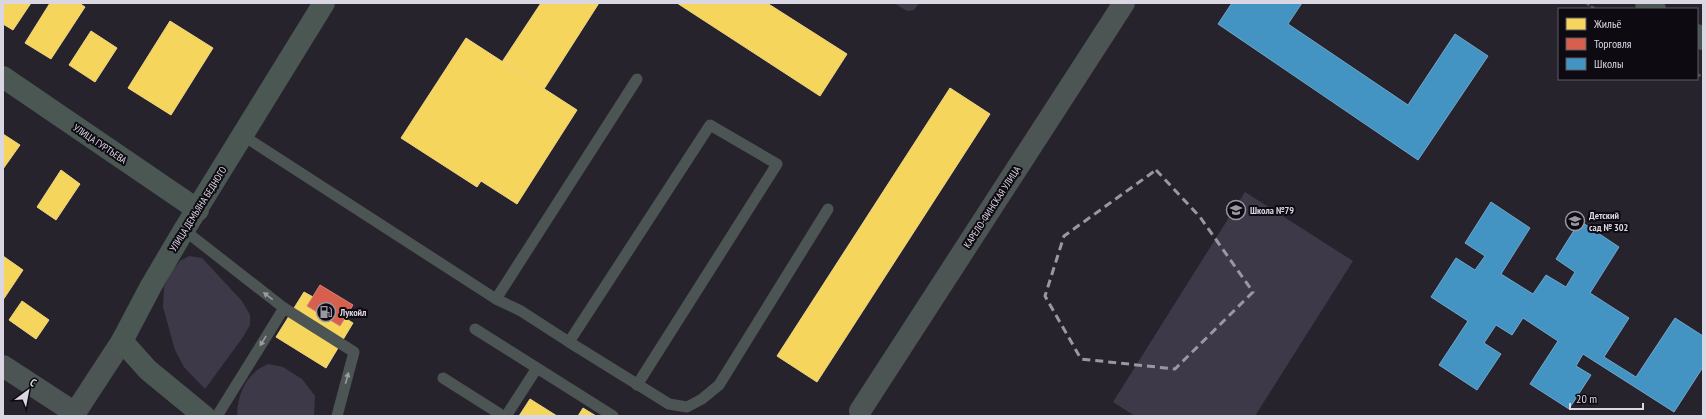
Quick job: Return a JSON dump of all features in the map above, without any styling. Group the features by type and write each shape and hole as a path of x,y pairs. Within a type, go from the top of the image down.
{"main road":[{"name":"УЛИЦА ДЕМЬЯНА БЕДНОГО","path":"122,342 151,286 184,230 198,210 242,135 324,3"},
{"name":"УЛИЦА ГУРТЬЕВА","path":"3,77 198,210"},
{"path":"122,342 148,370 204,416"}],"street":[{"name":"КАРЕЛО-ФИНСКАЯ УЛИЦА","path":"860,411 1124,3"},
{"name":"УЛИЦА ДЕМЬЯНА БЕДНОГО","path":"74,415 122,342"},
{"path":"3,366 74,415"}],"lane":[{"path":"496,299 638,79"},
{"path":"569,342 710,125 777,164 637,385"},
{"path":"242,135 496,299 521,311 669,404 687,406 702,400 719,385 828,209"},
{"path":"184,230 284,308 354,352 337,416"},
{"path":"217,416 284,308"},
{"path":"475,328 613,416"},
{"path":"506,416 537,368"},
{"path":"443,378 503,416"}],"highlighted area":[{"path":"1156,170 1200,217 1253,292 1175,369 1081,359 1045,296 1064,236"}],"shaded area":[{"path":"894,3 919,3 914,10 907,11"},
{"path":"1245,192 1353,261 1255,416 1135,416 1113,402"},
{"path":"189,256 202,258 242,301 250,315 250,325 243,337 205,389 184,367 175,350 163,307 164,287 172,271 180,261"},
{"path":"268,364 283,367 302,379 315,396 314,416 239,416 237,414 239,398 245,384 254,373"}],"building: Жильё":[{"path":"3,3 31,3 13,30 3,24"},
{"path":"50,3 79,3 85,7 51,59 25,43"},
{"path":"541,3 599,3 544,89 502,62"},
{"path":"677,3 767,3 847,54 820,96"},
{"path":"170,21 213,48 171,115 128,88"},
{"path":"91,31 117,48 95,82 69,65"},
{"path":"466,38 577,110 517,204 481,181 477,187 401,138"},
{"path":"950,88 990,114 817,382 777,356"},
{"path":"3,134 20,145 3,169"},
{"path":"61,170 80,184 56,220 37,207"},
{"path":"3,256 23,270 3,300"},
{"path":"304,292 313,297 307,306 340,326 345,318 353,323 326,368 276,337"},
{"path":"22,301 49,320 36,339 9,320"},
{"path":"530,399 557,416 519,416"},
{"path":"583,408 596,416 578,416"}],"building: Торговля":[{"path":"320,285 353,305 340,326 307,306"}],"building: Школы":[{"path":"1232,3 1302,3 1288,24 1408,105 1455,34 1488,56 1418,160 1218,24"},
{"path":"1491,202 1530,228 1501,274 1533,294 1546,275 1566,287 1575,272 1556,259 1580,221 1619,247 1590,293 1629,318 1604,357 1636,377 1675,318 1703,336 1703,367 1674,412 1583,354 1576,366 1591,375 1569,409 1530,384 1558,341 1523,318 1512,335 1496,325 1484,343 1501,354 1477,390 1439,365 1468,321 1431,297 1456,258 1475,270 1485,256 1465,243"}],"place":[{"name":"Школа №79","path":"1236,210"},
{"name":"Детский сад № 302","path":"1575,221"},
{"name":"Лукойл","path":"326,312"}]}
